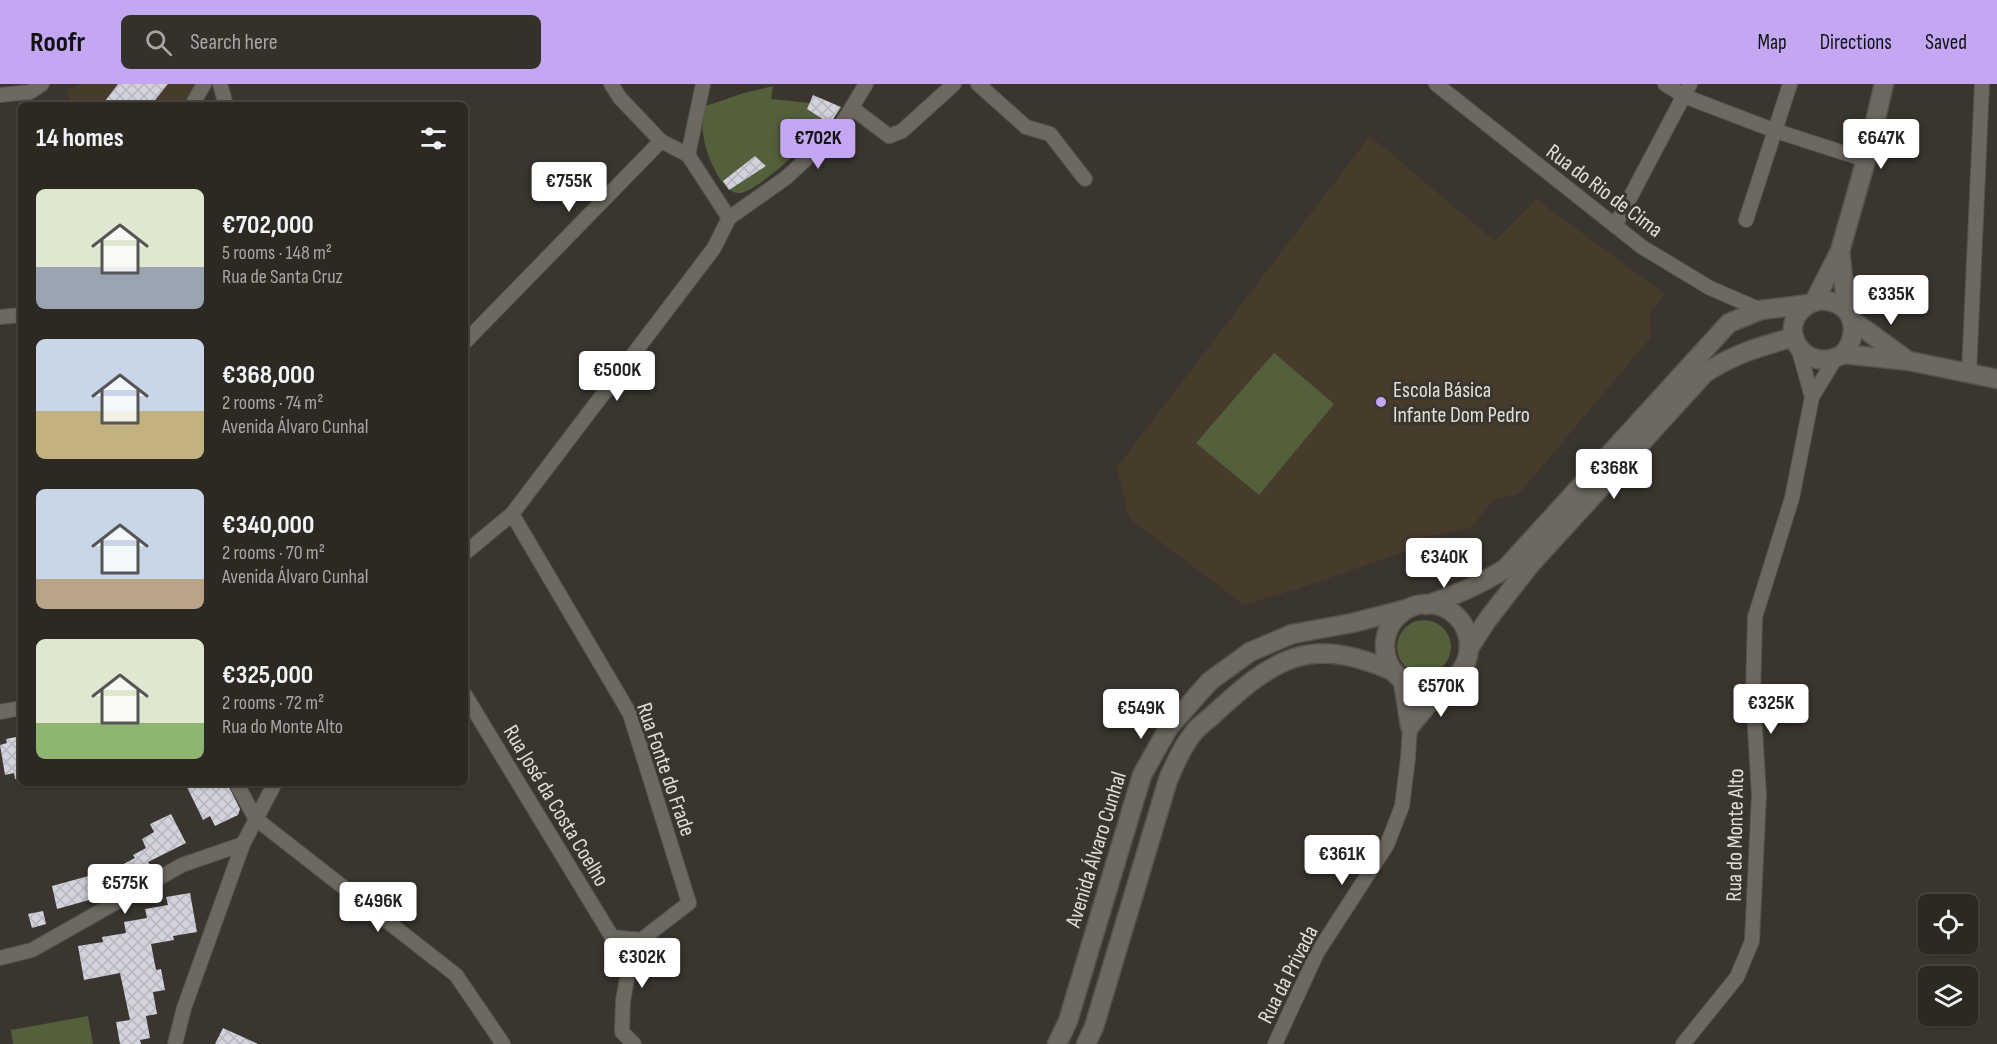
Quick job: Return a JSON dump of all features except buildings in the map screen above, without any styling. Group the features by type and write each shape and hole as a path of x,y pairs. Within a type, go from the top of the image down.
{"main road":[{"path":"1884,84 1866,160 1840,251 1811,303 1801,310 1796,318 1793,328 1796,342 1805,355 1814,359 1825,361 1839,356 1909,361 1997,379"},
{"path":"1839,356 1852,338 1840,251"},
{"path":"1426,605 1480,584 1505,568 1729,323 1761,310 1832,302 1909,361"},
{"path":"1469,648 1488,619 1530,565 1705,373 1728,358 1755,348 1796,342"},
{"path":"1434,604 1458,617 1466,628 1469,655 1464,668 1455,679 1443,686 1410,726 1398,676 1385,644 1388,630 1396,618 1407,609 1434,604"},
{"name":"Avenida Álvaro Cunhal","path":"1057,1044 1068,1021 1142,775 1169,727 1210,681 1250,652 1292,634 1352,623 1407,609"},
{"path":"1086,1044 1094,1028 1168,780 1178,757 1195,731 1260,674 1295,658 1342,654 1374,663 1416,687 1443,686"}],"street":[{"path":"0,95 30,92 42,84"},
{"path":"194,102 204,84"},
{"path":"220,84 225,102"},
{"path":"611,84 620,98 661,141 688,155 729,218"},
{"path":"688,155 703,84"},
{"path":"468,551 512,514 708,256 729,218 787,177 840,127 866,84"},
{"path":"852,108 889,136 903,131 954,84"},
{"path":"978,84 1026,127 1050,134 1085,179"},
{"name":"Rua do Rio de Cima","path":"1436,84 1642,247 1710,288 1761,310"},
{"path":"1665,84 1687,90 1773,130 1866,160"},
{"path":"1746,220 1773,130 1790,84"},
{"path":"1969,373 1982,84"},
{"path":"1615,226 1687,90"},
{"path":"468,339 661,141"},
{"path":"0,317 18,315"},
{"path":"1796,342 1812,397"},
{"path":"1812,397 1839,356"},
{"name":"Rua do Monte Alto","path":"1683,1044 1737,977 1752,940 1760,795 1753,695 1755,616 1792,498 1812,397"},
{"name":"Rua Fonte do Frade","path":"512,514 630,714 689,903 641,940 634,939"},
{"name":"Rua José da Costa Coelho","path":"468,700 612,937 634,939"},
{"path":"0,712 18,709"},
{"name":"Rua da Privada","path":"1275,1044 1317,953 1387,845 1402,806 1410,726"},
{"path":"238,786 256,819 456,975 503,1044"},
{"path":"175,1044 184,1008 243,844 273,786"},
{"path":"0,957 32,950 182,865 243,844"},
{"path":"634,939 623,1001 622,1032 634,1044"}],"shaded area":[{"path":"82,84 197,84 186,102 70,102 67,90"},
{"name":"Escola Básica Infante Dom Pedro","path":"1370,136 1495,241 1536,199 1665,294 1649,314 1651,337 1518,495 1494,499 1471,528 1422,538 1416,548 1244,605 1129,518 1117,467"}],"green space":[{"path":"773,86 771,99 810,103 807,109 826,122 802,144 804,147 755,187 740,193 734,192 722,182 709,158 703,134 703,107"},
{"path":"1274,353 1334,404 1259,495 1196,443"},
{"path":"1419,620 1429,620 1439,624 1447,632 1451,647 1447,662 1439,670 1429,674 1419,674 1409,670 1401,662 1397,652 1397,642 1401,632 1409,624"},
{"path":"88,1016 93,1044 13,1044 11,1030"}],"place":[{"name":"Escola Básica Infante Dom Pedro","path":"1381,402"}]}
